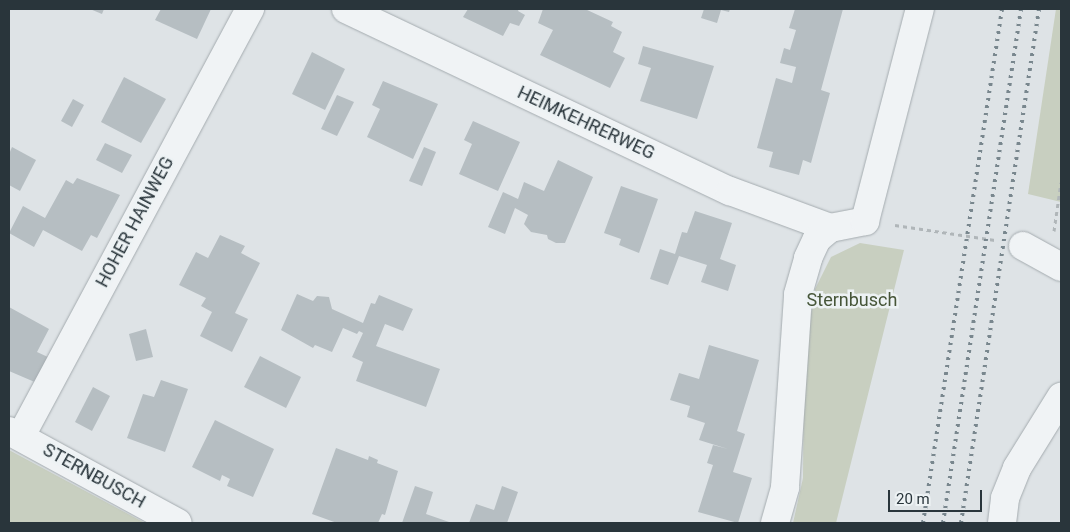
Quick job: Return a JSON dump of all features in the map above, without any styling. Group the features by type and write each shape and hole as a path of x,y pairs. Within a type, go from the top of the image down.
{"street":[{"name":"HOHER HAINWEG","path":"15,433 250,9"},
{"name":"HEIMKEHRERWEG","path":"346,9 730,191 830,228"},
{"path":"775,523 785,486 798,294 808,258 817,239 830,228 865,221 920,9"},
{"path":"1023,246 1056,264"},
{"path":"1002,523 1005,498 1017,468 1061,398"},
{"name":"STERNBUSCH","path":"15,433 178,523"}],"path":[{"path":"1056,264 1061,182"},
{"path":"865,221 1023,246"}],"green space":[{"path":"1056,9 1061,9 1061,202 1028,194"},
{"name":"Sternbusch","path":"860,243 904,250 836,523 793,523 803,478 804,358 815,289 831,257"},
{"path":"9,450 145,523 9,523"}],"building":[{"path":"90,9 104,9 102,14"},
{"path":"161,9 211,9 197,39 155,20"},
{"path":"468,9 519,9 518,11 525,15 519,26 510,23 503,36 463,17"},
{"path":"543,9 585,9 613,22 611,26 622,32 613,52 625,58 610,88 540,55 553,30 538,23"},
{"path":"704,9 730,9 729,12 721,10 717,23 701,18"},
{"path":"795,9 843,9 821,90 830,93 811,163 803,160 799,175 769,167 773,152 757,148 776,78 792,83 796,67 780,63 784,48 790,50 796,30 789,28"},
{"path":"643,46 714,66 697,119 640,101 651,68 638,64"},
{"path":"312,52 345,69 325,110 292,94"},
{"path":"124,77 166,99 141,143 101,122"},
{"path":"383,81 438,104 413,159 367,137 380,109 372,105"},
{"path":"337,95 354,102 337,136 321,129"},
{"path":"73,99 84,105 72,127 61,121"},
{"path":"473,121 520,142 498,191 459,174 472,144 464,140"},
{"path":"105,143 132,155 122,173 96,160"},
{"path":"12,147 36,160 20,191 9,185 9,154"},
{"path":"424,147 436,152 422,186 409,181"},
{"path":"558,160 593,177 565,243 556,243 548,239 547,235 531,232 524,224 528,215 515,208 505,234 488,227 503,192 518,199 524,182 544,191"},
{"path":"77,178 120,195 97,238 91,235 82,251 43,230 34,247 9,233 23,206 45,218 66,180 73,184"},
{"path":"621,186 658,199 639,253 619,245 621,239 604,233"},
{"path":"695,211 732,223 720,259 736,265 728,291 701,282 707,265 679,256 668,285 650,279 660,249 675,254 682,232 687,233"},
{"path":"220,235 245,246 241,253 260,263 235,313 248,319 232,352 200,336 212,312 201,306 206,298 179,285 196,252 208,258"},
{"path":"297,294 313,301 317,296 329,297 332,309 363,323 371,303 375,304 379,295 413,309 403,331 385,324 376,346 440,369 426,407 356,381 363,362 352,357 363,333 359,331 357,334 343,328 332,352 315,345 313,348 281,330"},
{"path":"9,307 49,329 37,352 50,358 37,383 9,371"},
{"path":"146,329 153,357 136,361 129,334"},
{"path":"709,345 759,360 737,431 745,434 733,472 752,478 738,523 698,512 713,465 707,463 713,445 728,449 699,440 705,423 687,417 690,406 670,400 679,373 699,379"},
{"path":"260,356 301,377 286,408 244,387"},
{"path":"161,380 188,389 165,452 127,438 143,394 154,397"},
{"path":"93,387 110,396 92,431 75,422"},
{"path":"215,420 274,449 253,497 227,486 230,479 222,475 220,481 192,467"},
{"path":"336,448 368,460 369,456 378,460 377,463 398,471 385,515 382,514 378,523 337,523 312,514"},
{"path":"415,486 433,492 426,514 452,523 402,523"},
{"path":"502,486 518,492 507,523 469,523 476,504 494,510"}],"railway":[{"path":"923,523 1002,9"},
{"path":"943,523 1021,9"},
{"path":"961,523 1039,9"}]}
